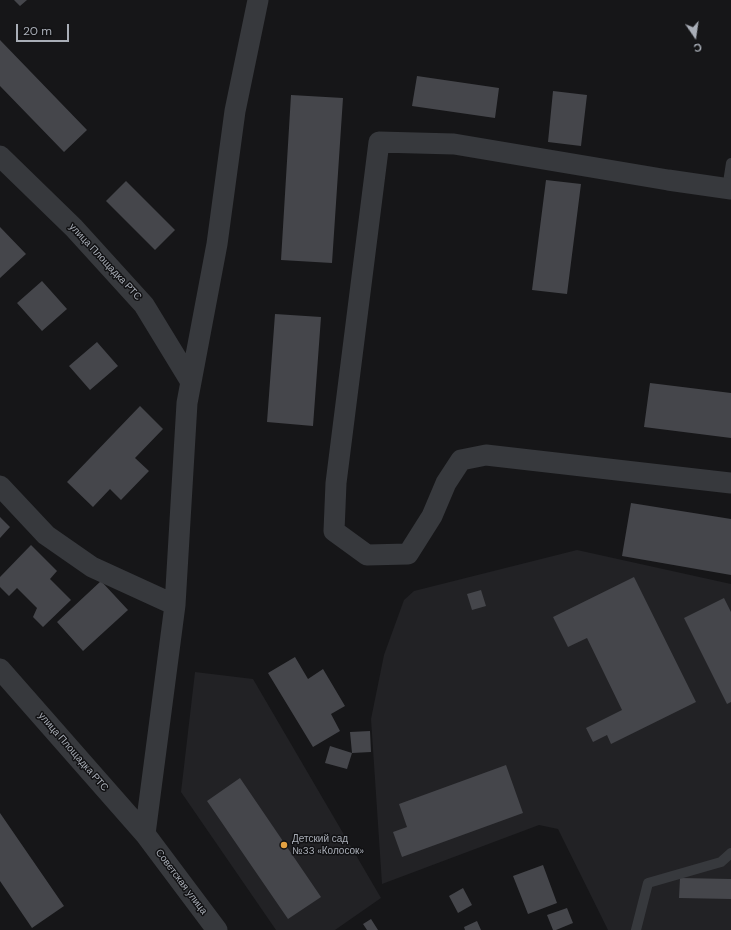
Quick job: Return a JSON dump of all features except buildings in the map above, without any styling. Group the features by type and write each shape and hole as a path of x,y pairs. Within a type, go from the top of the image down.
{"street":[{"path":"145,834 175,605 187,403 217,244 235,111 258,0"},
{"path":"729,189 454,144 379,142 336,483 334,532 367,555 408,554 432,516 446,483 461,460 486,456 731,483"},
{"name":"улица Площадка РТС","path":"0,156 74,228 144,304 191,382"},
{"path":"0,486 46,535 92,567 175,605"},
{"name":"улица Площадка РТС","path":"0,669 145,834"},
{"name":"Советская улица","path":"145,834 217,930"}],"lane":[{"path":"729,189 731,163"},
{"path":"636,930 648,883 721,862 731,853"}],"shaded area":[{"path":"577,550 731,584 731,930 608,930 558,829 539,825 382,884 371,719 384,655 404,600 414,591"},
{"name":"Детский сад №33 «Колосок»","path":"195,672 253,679 381,898 335,930 276,930 181,792"}],"place":[{"name":"Детский сад №33 «Колосок»","path":"284,845"}]}
